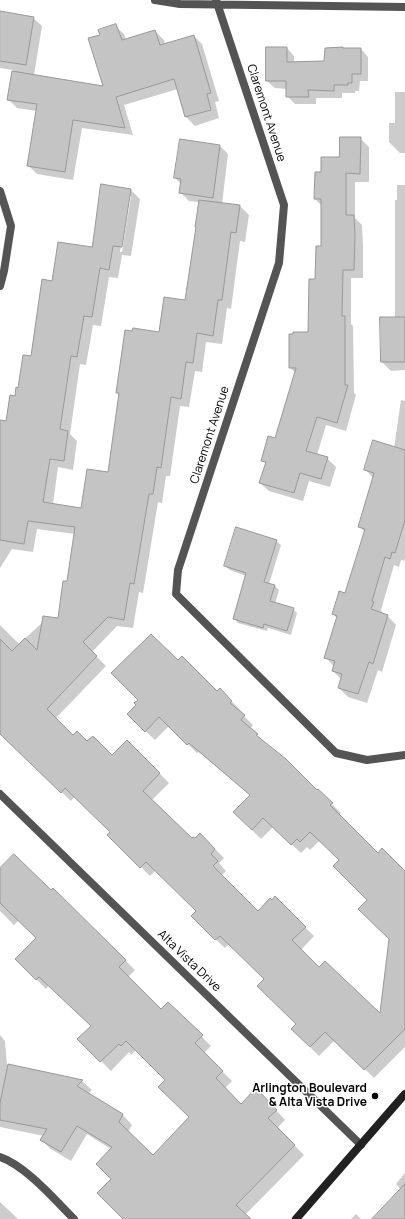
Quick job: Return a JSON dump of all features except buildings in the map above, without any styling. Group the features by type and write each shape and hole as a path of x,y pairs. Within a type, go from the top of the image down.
{"main road":[{"path":"296,1219 405,1094"}],"street":[{"path":"155,0 180,4 217,2 405,8"},
{"name":"Claremont Avenue","path":"217,2 284,205 279,263 178,570 176,594 336,754 367,760 405,754"},
{"path":"0,191 11,226 4,271 0,286"},
{"name":"Alta Vista Drive","path":"0,794 362,1145"},
{"path":"0,1157 8,1160 32,1178 74,1219"}],"place":[{"name":"Arlington Boulevard & Alta Vista Drive","path":"375,1096"}]}
